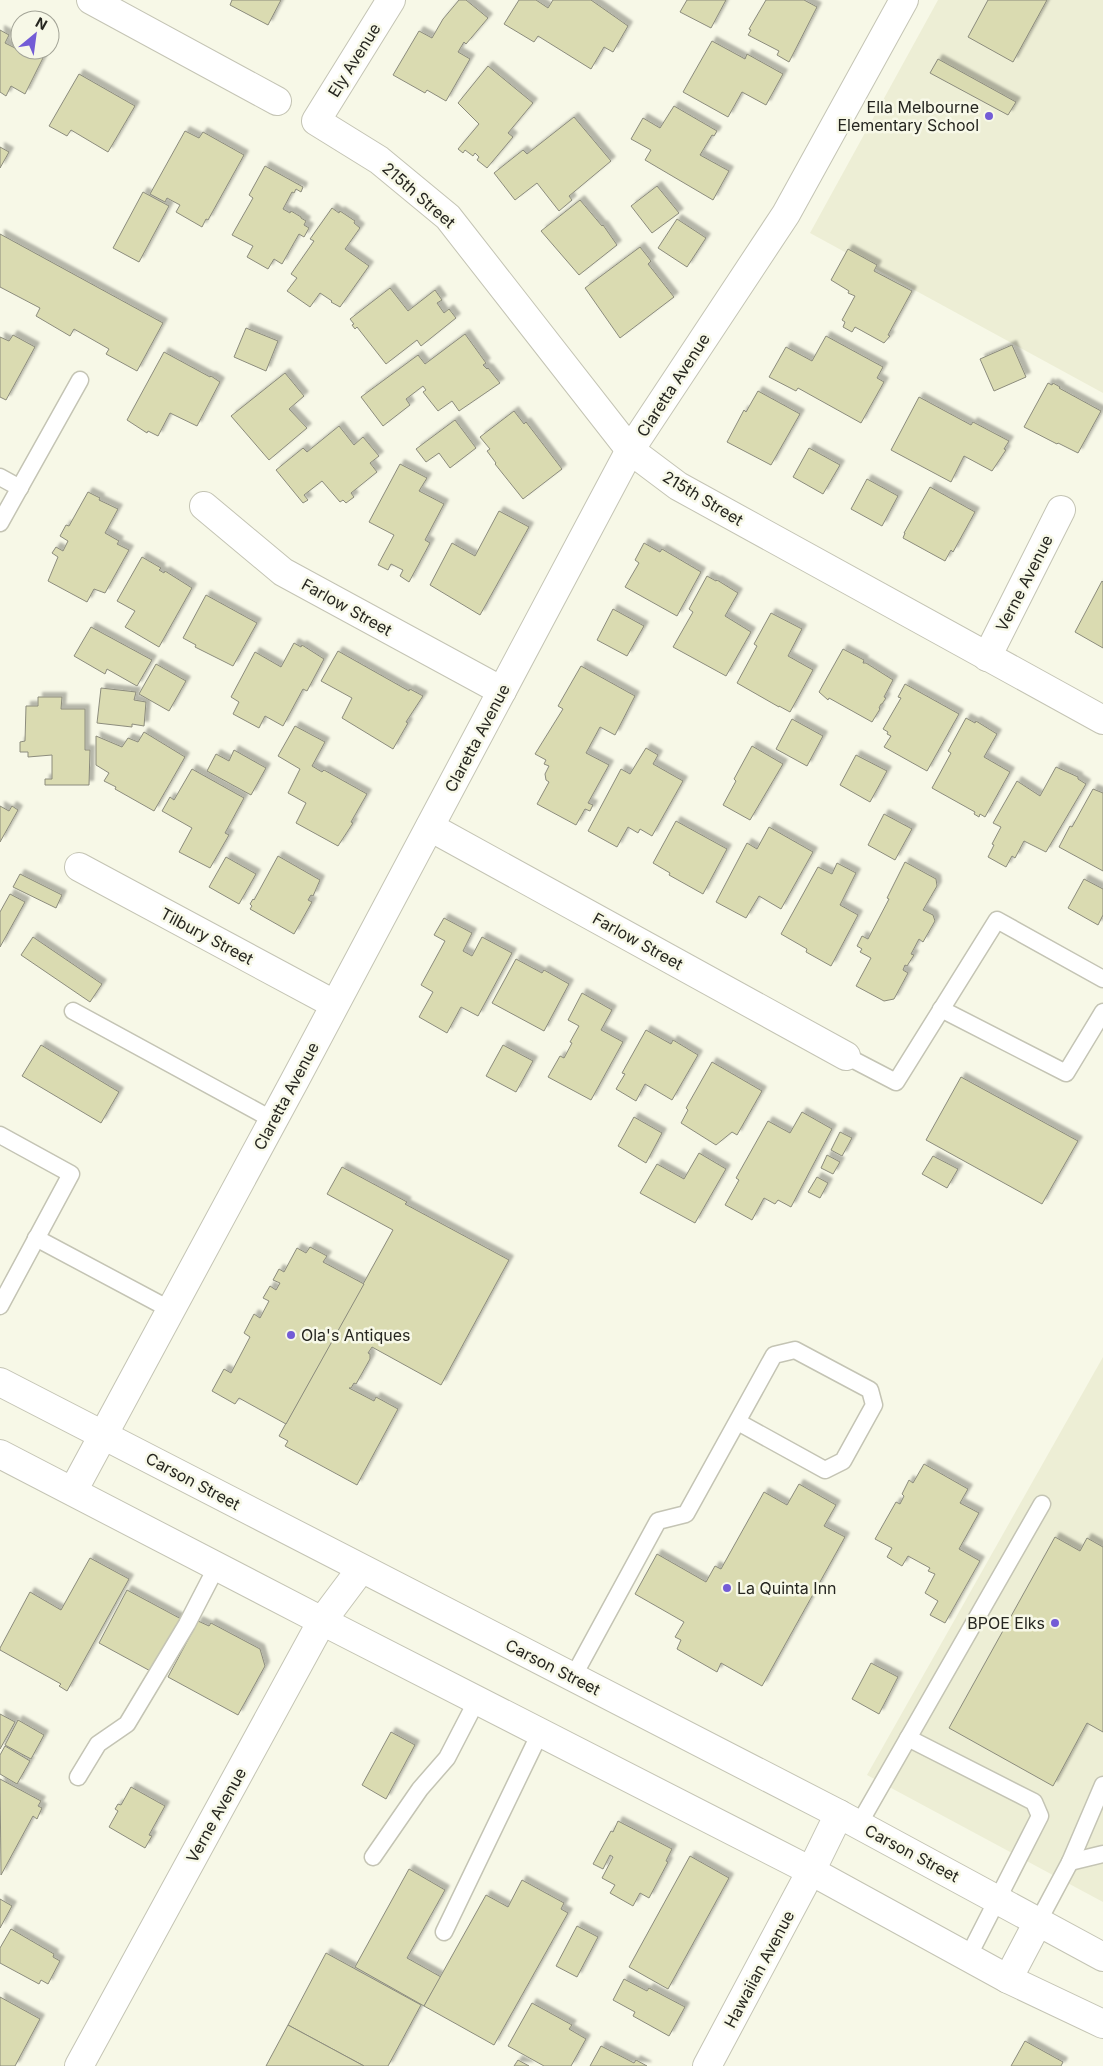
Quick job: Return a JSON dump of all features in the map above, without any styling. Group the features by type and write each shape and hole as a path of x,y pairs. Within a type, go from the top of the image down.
{"street":[{"path":"91,0 277,101"},
{"name":"Ely Avenue","path":"316,121 391,0"},
{"name":"Claretta Avenue","path":"73,1491 430,827 630,450 786,214 904,0"},
{"name":"215th Street","path":"316,121 379,160 448,217 630,450 678,486 1103,720"},
{"name":"Farlow Street","path":"204,506 283,572 502,691"},
{"name":"Verne Avenue","path":"988,657 1061,510"},
{"name":"Farlow Street","path":"430,827 846,1056"},
{"name":"Tilbury Street","path":"79,867 334,1004"},
{"name":"Carson Street","path":"0,1382 849,1819 1103,1957"},
{"path":"0,1454 811,1871 1008,1979 1103,2024"},
{"name":"Verne Avenue","path":"79,2066 322,1621 361,1569"},
{"name":"Hawaiian Avenue","path":"707,2066 811,1871 849,1819"},
{"path":"1008,1979 1038,1922"}],"lane":[{"path":"0,524 80,380"},
{"path":"0,477 20,488"},
{"path":"846,1056 896,1082 997,920 1103,979"},
{"path":"942,1009 1066,1074 1103,1012"},
{"path":"73,1011 273,1120"},
{"path":"0,1136 71,1174 2,1297"},
{"path":"36,1238 171,1310"},
{"path":"573,1677 658,1521 686,1514 774,1355 795,1350 870,1390 874,1405 843,1461 825,1470 738,1422"},
{"path":"849,1819 908,1738 1042,1504"},
{"path":"78,1777 98,1744 127,1724 187,1624 216,1566"},
{"path":"373,1857 420,1789 447,1758 476,1700"},
{"path":"444,1932 540,1733"},
{"path":"908,1738 1034,1802 1040,1816 999,1900 968,1957"},
{"path":"1038,1922 1070,1862 1103,1785"},
{"path":"1070,1862 1103,1854"}],"shaded area":[{"name":"Ella Melbourne Elementary School","path":"938,0 1103,0 1103,393 810,233"},
{"path":"1103,1357 1103,1902 867,1775"}],"building":[{"path":"232,0 281,0 268,25 230,5"},
{"path":"459,0 466,0 488,18 466,44 464,42 458,52 470,59 446,101 427,90 425,93 393,75 419,31 432,38 443,19"},
{"path":"519,0 536,0 548,8 553,0 591,0 628,26 613,52 604,47 591,69 538,36 534,42 504,24"},
{"path":"687,0 726,0 711,28 680,12"},
{"path":"766,0 804,0 817,7 789,62 777,55 779,51 748,35 751,30 749,29"},
{"path":"988,0 1047,0 1013,62 968,37"},
{"path":"0,30 9,35 5,43 10,46 10,60 42,60 25,94 11,86 6,96 0,92"},
{"path":"712,41 745,59 747,54 783,74 766,105 742,92 728,117 683,92"},
{"path":"938,59 1016,102 1008,115 930,73"},
{"path":"488,66 533,103 508,133 513,137 487,168 477,160 479,157 475,153 473,156 465,150 463,153 458,149 479,124 458,103"},
{"path":"79,74 135,106 108,152 71,130 67,136 49,126"},
{"path":"674,106 717,131 714,136 712,135 700,155 729,171 713,200 645,160 651,150 631,139 643,118 660,128"},
{"path":"574,117 611,161 569,196 572,200 559,211 537,183 515,200 494,173 523,150 527,154"},
{"path":"185,131 199,138 203,132 244,155 208,220 206,219 202,227 176,212 180,205 167,198 165,202 150,194"},
{"path":"0,147 9,152 0,168"},
{"path":"265,166 303,187 301,192 296,189 294,193 292,192 283,209 301,217 306,221 304,225 309,228 304,237 299,234 282,264 274,259 268,269 247,257 253,246 232,235 253,198 249,195"},
{"path":"657,186 679,213 652,233 631,206"},
{"path":"143,192 169,206 139,262 113,248"},
{"path":"580,200 603,225 617,245 579,275 541,231"},
{"path":"332,208 355,221 354,223 360,228 345,249 369,266 340,307 320,293 310,307 287,291 297,278 291,274 314,241 310,239"},
{"path":"677,219 706,238 687,267 658,248"},
{"path":"0,234 163,323 137,371 106,354 109,349 74,329 70,336 36,316 40,308 0,287"},
{"path":"640,247 651,261 648,264 674,297 620,338 585,288"},
{"path":"848,249 877,265 874,271 912,291 888,335 890,336 884,343 855,327 852,332 843,327 845,322 842,320 855,296 831,280"},
{"path":"390,288 408,311 435,290 442,300 437,303 444,313 449,309 456,318 421,346 417,340 386,364 357,327 355,329 350,319"},
{"path":"246,328 278,341 266,371 234,357"},
{"path":"465,334 486,363 483,365 488,368 500,383 459,411 452,401 438,411 423,392 426,390 423,386 406,399 410,405 383,426 361,397 418,355 425,364"},
{"path":"13,335 35,347 6,400 0,397 0,337 9,341"},
{"path":"826,336 883,367 877,378 884,382 861,423 798,388 796,391 769,377 786,347 812,361"},
{"path":"1012,345 1026,377 994,391 980,359"},
{"path":"164,352 220,382 197,426 170,413 158,436 148,431 147,433 127,420"},
{"path":"285,373 304,396 289,409 307,428 269,460 231,416"},
{"path":"1048,383 1052,385 1053,383 1101,411 1078,453 1024,427"},
{"path":"758,391 800,414 771,465 727,442 744,410 746,412"},
{"path":"919,397 971,425 973,422 1009,441 1004,449 1006,450 992,471 964,456 951,482 891,450"},
{"path":"514,411 524,424 526,422 562,469 523,499 495,464 487,451 490,449 480,437"},
{"path":"455,420 476,448 450,468 439,453 426,462 416,449"},
{"path":"339,426 354,445 363,437 379,456 370,463 377,472 351,493 354,497 346,503 343,500 340,502 322,481 304,495 308,500 303,503 276,470 303,448 307,452"},
{"path":"809,448 840,465 823,494 793,477"},
{"path":"400,464 427,478 419,491 444,504 425,540 430,543 409,582 400,576 403,570 391,564 388,570 378,565 394,535 369,522"},
{"path":"867,479 898,496 882,526 851,509"},
{"path":"930,487 975,512 953,552 951,550 945,561 903,538"},
{"path":"88,492 100,498 99,500 118,509 105,533 119,541 117,544 129,550 105,593 94,589 87,602 48,581 58,557 52,553 56,547 63,551 68,541 60,536 66,525 69,526"},
{"path":"499,511 529,527 480,615 430,585 452,543 475,556"},
{"path":"644,543 660,552 662,549 701,572 677,616 625,587 639,563 635,560"},
{"path":"142,557 161,568 159,570 164,573 165,571 192,588 159,647 125,627 135,611 117,601"},
{"path":"707,576 738,593 725,616 751,632 726,676 673,647 693,612 689,609"},
{"path":"1103,582 1103,648 1075,632"},
{"path":"206,595 257,623 233,666 195,647 196,645 183,638"},
{"path":"613,609 644,626 627,656 597,640"},
{"path":"771,613 802,629 788,656 813,670 790,712 737,683 757,646 754,644"},
{"path":"91,627 152,660 137,686 107,669 105,674 74,656"},
{"path":"294,643 301,647 302,645 324,659 307,691 303,689 283,726 265,716 259,728 233,714 239,702 231,697 255,652 281,667"},
{"path":"843,649 864,660 863,663 893,680 884,697 886,698 872,722 829,698 828,700 819,692"},
{"path":"338,651 409,691 410,689 423,696 406,722 408,723 393,749 342,718 352,698 321,681"},
{"path":"156,664 186,681 169,711 139,694"},
{"path":"581,666 635,696 615,735 600,727 586,753 609,765 588,803 593,805 590,811 585,809 576,825 537,804 549,782 546,780 545,774 549,766 544,764 546,760 535,754 563,709 558,706"},
{"path":"905,684 959,714 927,771 884,747 891,736 883,729 901,698 898,697"},
{"path":"101,688 136,692 134,700 146,702 144,726 132,724 132,727 97,723"},
{"path":"38,697 62,697 61,709 85,709 85,750 90,750 89,785 45,785 45,779 52,779 52,755 28,757 28,752 20,752 20,742 25,741 26,706 38,706"},
{"path":"966,718 975,723 976,721 997,734 984,757 1010,772 985,817 980,814 979,817 974,814 975,812 932,788 951,753 948,751"},
{"path":"792,719 823,736 807,766 776,749"},
{"path":"295,726 325,742 312,766 322,772 324,770 367,794 351,822 353,823 338,846 296,823 306,803 288,793 300,769 278,756"},
{"path":"144,732 185,757 154,811 104,781 109,773 96,765 96,736 122,747 128,738 138,742"},
{"path":"752,746 783,764 750,820 723,805 736,781 734,779"},
{"path":"646,748 658,755 653,764 683,781 652,836 640,829 638,833 628,827 617,847 588,831 621,769 630,774"},
{"path":"234,750 266,768 251,795 207,771 216,754 229,761"},
{"path":"856,755 887,771 870,802 840,785"},
{"path":"1056,767 1078,777 1078,779 1086,784 1046,852 1024,841 1015,858 1012,856 1006,867 988,857 1001,827 993,823 1017,781 1040,796"},
{"path":"192,769 244,798 225,833 229,835 210,868 179,852 192,828 162,811 170,797 174,800"},
{"path":"1093,789 1103,793 1103,871 1059,847"},
{"path":"0,806 9,811 12,806 18,810 0,842"},
{"path":"884,814 912,829 895,860 868,845"},
{"path":"676,821 727,849 703,894 669,875 670,873 653,863"},
{"path":"769,827 813,852 781,909 759,896 746,918 716,902 747,843 757,849"},
{"path":"278,856 320,880 313,896 311,895 308,900 312,902 294,934 250,909 252,906 250,904"},
{"path":"226,857 256,874 239,904 209,887"},
{"path":"905,862 936,879 937,886 923,910 933,915 935,921 923,942 919,939 911,954 914,955 907,966 905,965 903,970 908,973 894,999 884,1001 856,986 871,958 860,952 862,949 857,946 862,936 868,939 889,899 887,898"},
{"path":"837,863 856,873 840,905 858,915 831,966 806,952 807,949 781,934 818,867 832,874"},
{"path":"20,874 62,895 56,908 13,887"},
{"path":"1084,879 1103,889 1103,915 1098,925 1068,908"},
{"path":"10,894 25,902 0,947 0,912"},
{"path":"444,918 472,933 463,951 472,956 482,937 512,953 478,1016 461,1007 447,1033 419,1017 433,992 421,985 445,941 434,935"},
{"path":"33,937 102,984 90,1002 21,955"},
{"path":"516,959 542,973 544,970 569,984 544,1031 492,1003"},
{"path":"582,993 612,1010 601,1030 623,1042 591,1100 548,1077 560,1056 564,1058 579,1026 568,1020"},
{"path":"646,1030 671,1044 673,1040 698,1055 672,1100 645,1084 636,1101 616,1089 625,1074 622,1073"},
{"path":"41,1045 119,1092 101,1123 22,1076"},
{"path":"503,1045 533,1061 516,1092 486,1076"},
{"path":"712,1062 762,1091 737,1135 732,1132 716,1145 681,1123 688,1110 686,1108"},
{"path":"961,1077 1078,1141 1042,1204 926,1140"},
{"path":"802,1112 832,1129 791,1207 778,1200 775,1204 764,1198 752,1220 725,1205 739,1180 736,1178 768,1121 790,1133"},
{"path":"634,1117 662,1133 646,1163 618,1146"},
{"path":"840,1132 852,1138 842,1156 831,1150"},
{"path":"699,1153 726,1169 695,1223 640,1193 657,1164 684,1179"},
{"path":"827,1155 840,1162 833,1174 821,1168"},
{"path":"933,1156 958,1169 947,1188 922,1174"},
{"path":"342,1167 407,1202 405,1204 509,1260 441,1385 372,1347 368,1353 370,1354 370,1359 356,1384 354,1383 349,1388 374,1401 376,1397 398,1409 357,1485 285,1446 288,1441 279,1436 393,1230 327,1194"},
{"path":"817,1177 828,1183 820,1198 808,1192"},
{"name":"Ola's Antiques","path":"310,1247 327,1256 323,1262 364,1284 286,1424 239,1398 235,1404 212,1391 224,1369 231,1373 250,1337 244,1333 254,1314 260,1318 269,1301 263,1298 270,1286 276,1290 280,1283 273,1280 279,1269 284,1272 297,1248 306,1253"},
{"path":"924,1464 968,1489 960,1503 979,1513 959,1549 980,1561 945,1623 930,1615 938,1601 925,1593 935,1574 928,1571 930,1568 908,1556 902,1566 887,1557 892,1548 875,1539 896,1502 900,1504 904,1496 902,1494 909,1480 913,1483"},
{"name":"La Quinta Inn","path":"799,1484 836,1505 824,1526 845,1537 762,1686 721,1663 717,1672 677,1649 681,1640 675,1637 684,1622 635,1594 657,1554 706,1582 715,1566 721,1569 764,1492 787,1505"},
{"name":"BPOE Elks","path":"1055,1537 1080,1551 1087,1538 1103,1547 1103,1732 1087,1723 1053,1786 949,1728"},
{"path":"90,1558 129,1579 67,1691 59,1686 61,1684 0,1650 0,1648 30,1592 61,1610"},
{"path":"127,1590 183,1620 154,1673 99,1643"},
{"path":"198,1621 209,1626 211,1623 260,1649 265,1666 238,1715 168,1677"},
{"path":"871,1663 898,1677 879,1714 852,1699"},
{"path":"0,1714 15,1722 0,1749"},
{"path":"18,1720 44,1735 31,1759 5,1745"},
{"path":"391,1732 415,1745 386,1799 362,1785"},
{"path":"5,1746 30,1761 17,1784 0,1774 0,1755"},
{"path":"0,1779 41,1801 38,1806 42,1808 37,1819 33,1816 1,1875"},
{"path":"131,1787 165,1806 149,1835 152,1836 145,1848 109,1827 118,1811 115,1809 118,1804 121,1805"},
{"path":"618,1821 672,1849 666,1861 668,1862 649,1898 640,1893 633,1906 610,1893 615,1885 602,1878 613,1857 610,1855 603,1869 593,1864"},
{"path":"690,1856 729,1878 668,1989 629,1967"},
{"path":"409,1869 445,1890 407,1958 441,1977 424,2006 355,1967"},
{"path":"522,1880 564,1903 561,1909 568,1913 494,2045 424,2006 486,1895 508,1907"},
{"path":"0,1899 12,1906 0,1928"},
{"path":"577,1926 598,1937 577,1977 556,1966"},
{"path":"11,1929 54,1954 53,1957 60,1961 48,1984 41,1980 39,1984 0,1963 0,1948"},
{"path":"326,1953 421,2005 388,2066 364,2066 288,2025"},
{"path":"624,1979 647,1991 649,1988 685,2007 669,2036 633,2016 635,2012 613,2000"},
{"path":"0,1997 40,2019 15,2066 0,2066"},
{"path":"532,2003 572,2025 569,2029 586,2039 571,2066 544,2066 508,2046"},
{"path":"288,2025 364,2066 266,2066"},
{"path":"1025,2041 1063,2062 1061,2066 1011,2066"},
{"path":"601,2046 634,2063 636,2060 647,2066 590,2066"},
{"path":"518,2060 529,2066 514,2066"}],"place":[{"name":"Ella Melbourne Elementary School","path":"989,116"},
{"name":"Ola's Antiques","path":"291,1335"},
{"name":"La Quinta Inn","path":"727,1588"},
{"name":"BPOE Elks","path":"1055,1623"}]}
